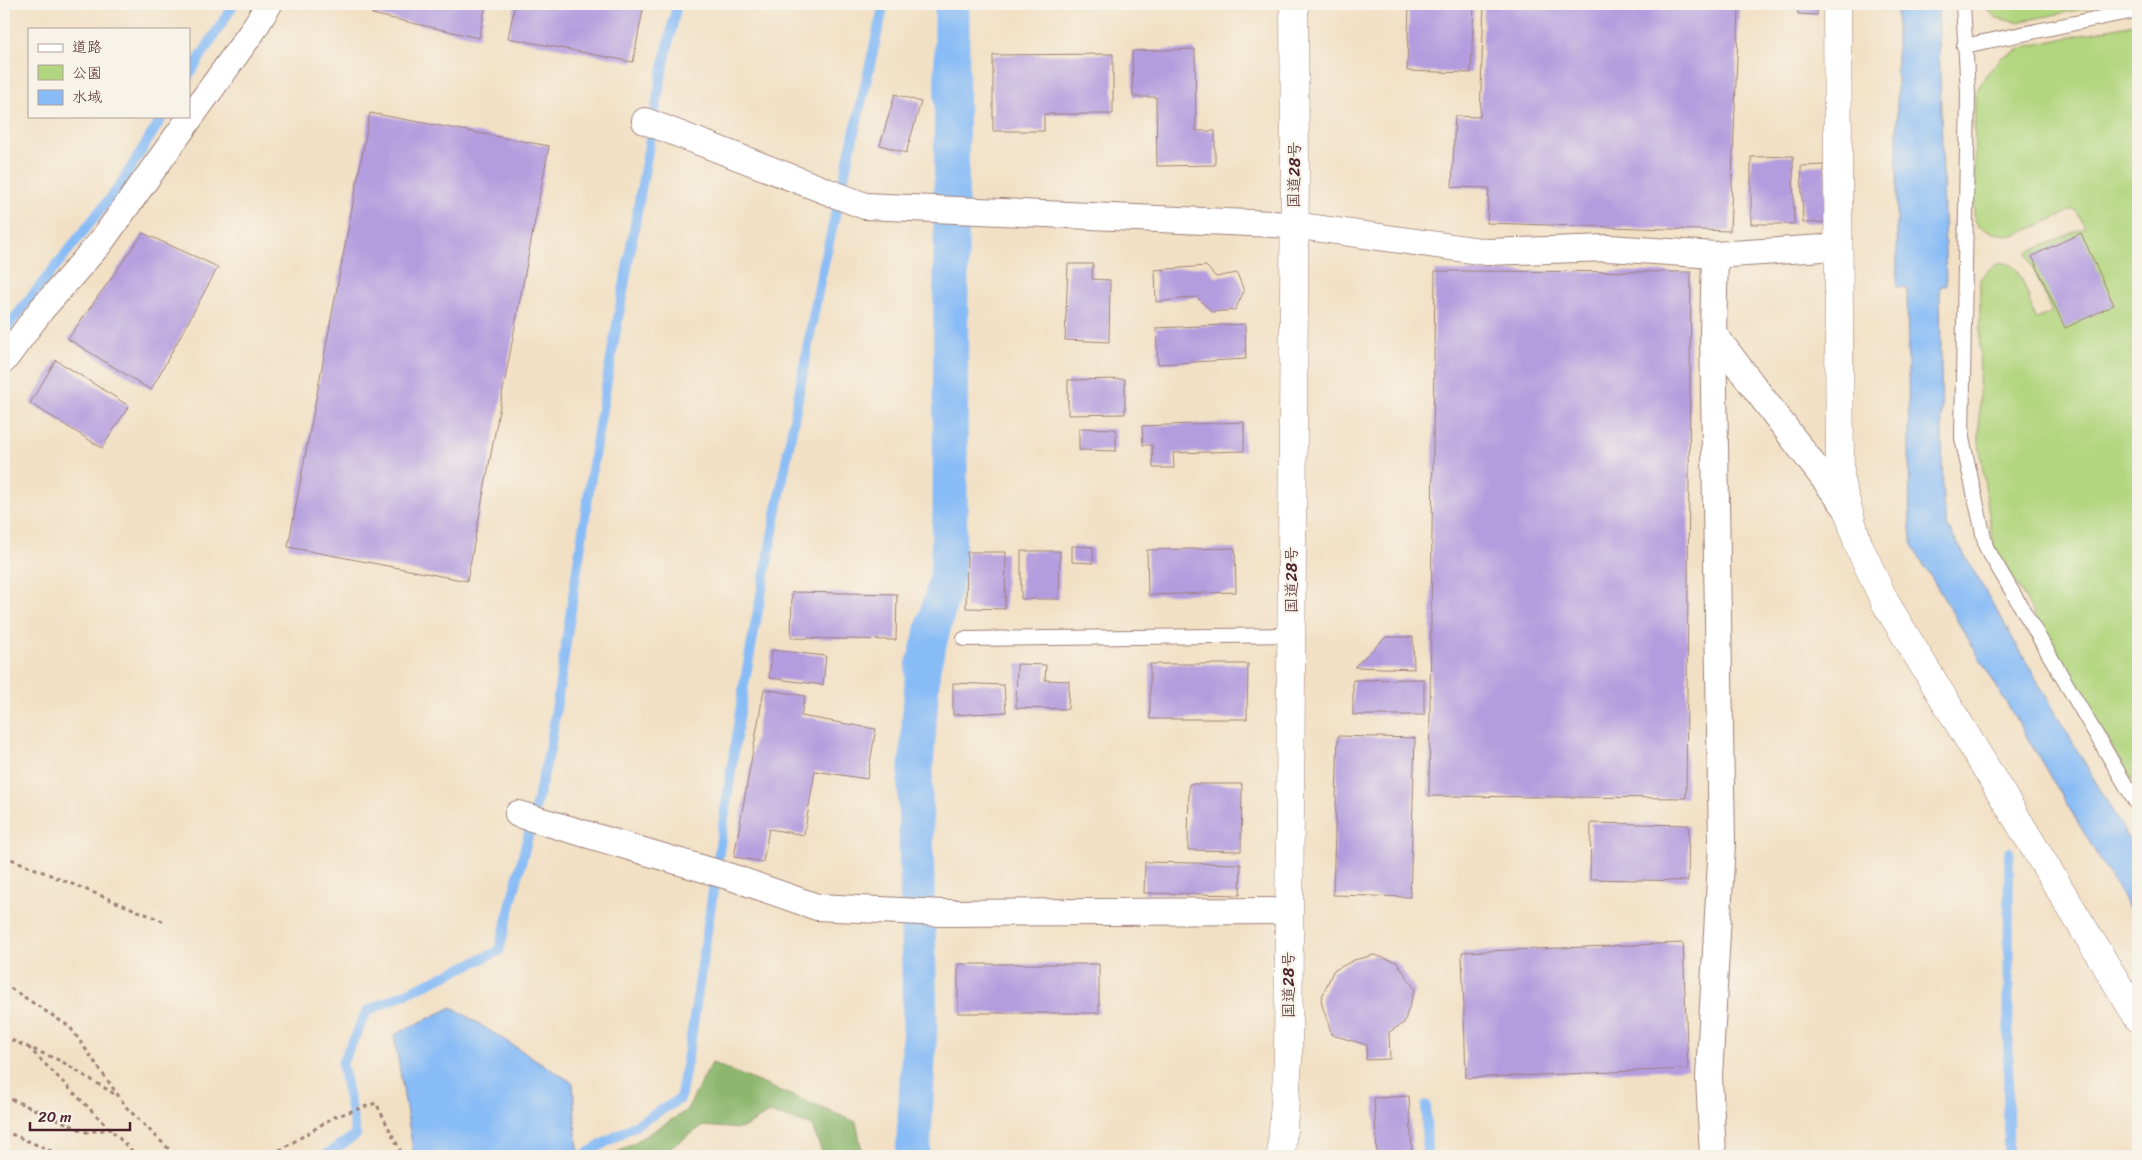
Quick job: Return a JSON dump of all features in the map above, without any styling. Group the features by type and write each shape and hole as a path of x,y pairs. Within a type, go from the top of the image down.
{"main road":[{"name":"国道28号","path":"1281,1156 1288,1060 1294,4"},
{"path":"1837,4 1840,481 1858,544 1885,602 2138,1018"}],"street":[{"path":"4,360 41,310 100,243 252,32 269,4"},
{"path":"645,121 865,206 1293,225 1487,252 1609,248 1714,255 1839,247"},
{"path":"1713,1156 1709,1077 1722,843 1713,333 1714,255"},
{"path":"1713,333 1849,511"},
{"path":"518,814 731,876 817,907 943,913 1289,911"}],"lane":[{"path":"1962,4 1968,93 1962,438 1986,547 2138,806"},
{"path":"1964,46 2138,10"},
{"path":"964,638 1291,635"}],"path":[{"path":"4,856 165,922"},
{"path":"4,984 70,1028 127,1108 176,1156"},
{"path":"4,1038 61,1061 118,1096"},
{"path":"28,1047 137,1156"},
{"path":"4,1096 86,1132 112,1129"},
{"path":"264,1156 282,1149 334,1118 376,1103 403,1156"},
{"path":"4,1131 63,1156"}],"green space":[{"path":"1981,4 2109,4 2017,22 1996,18"},
{"path":"2138,23 2138,791 1993,544 1979,442 1980,279 1992,267 2003,263 2011,265 2018,272 2023,282 2035,319 2052,313 2027,253 2085,227 2075,209 2014,236 1993,233 1978,226 1974,217 1975,94 1986,75 2002,57 2028,46"},
{"path":"712,1063 856,1122 863,1156 824,1156 811,1125 769,1113 741,1129 703,1126 657,1156 612,1156 686,1111"}],"water":[{"path":"1897,4 1938,4 1946,286 1940,286 1943,504 1947,525 2138,855 2138,923 1912,545 1910,528 1907,287 1897,287"},
{"path":"452,1007 573,1083 579,1153 575,1156 414,1156 394,1035"}],"building":[{"path":"375,4 486,4 479,38 372,14"},
{"path":"515,4 644,4 633,62 508,38"},
{"path":"1409,4 1474,4 1471,73 1407,71"},
{"path":"1484,4 1618,4 1739,8 1730,231 1487,223 1489,188 1452,187 1455,116 1480,117"},
{"path":"1798,4 1818,4 1817,15 1798,14"},
{"path":"1195,49 1196,131 1215,131 1215,165 1157,166 1156,97 1133,97 1132,51"},
{"path":"1113,54 1113,114 1044,114 1044,131 993,131 993,55"},
{"path":"895,94 921,102 906,153 880,145"},
{"path":"370,113 549,146 467,581 288,547"},
{"path":"1793,156 1794,224 1751,224 1751,157"},
{"path":"1825,165 1827,222 1803,223 1801,166"},
{"path":"143,233 218,267 151,390 68,339"},
{"path":"2081,233 2114,305 2065,328 2032,256"},
{"path":"1068,264 1093,264 1092,279 1110,280 1109,342 1065,340"},
{"path":"1206,266 1216,277 1237,273 1244,291 1235,310 1212,312 1197,297 1156,302 1155,270"},
{"path":"1435,271 1691,272 1686,798 1429,796"},
{"path":"1245,324 1246,359 1158,364 1156,328"},
{"path":"56,360 129,406 102,448 30,403"},
{"path":"1125,379 1125,414 1068,415 1068,380"},
{"path":"1244,422 1244,451 1173,453 1174,468 1153,468 1152,445 1143,445 1142,426"},
{"path":"1079,428 1116,429 1116,451 1079,450"},
{"path":"1072,546 1093,547 1093,563 1072,562"},
{"path":"1235,548 1236,592 1148,595 1147,550"},
{"path":"1021,551 1060,551 1059,599 1021,599"},
{"path":"967,552 1006,552 1005,609 966,608"},
{"path":"792,592 897,594 896,640 791,638"},
{"path":"1386,637 1413,637 1414,669 1354,667"},
{"path":"772,650 826,656 823,685 769,678"},
{"path":"1017,664 1046,665 1045,680 1069,681 1068,709 1016,708"},
{"path":"1150,664 1248,664 1247,719 1150,719"},
{"path":"1424,679 1424,715 1353,715 1353,680"},
{"path":"953,683 1004,685 1006,712 953,715"},
{"path":"764,689 805,696 801,716 876,729 867,779 815,771 804,835 769,829 763,862 734,857"},
{"path":"1338,736 1415,738 1410,897 1333,895"},
{"path":"1189,784 1242,784 1241,851 1188,850"},
{"path":"1591,823 1689,825 1688,881 1590,879"},
{"path":"1145,862 1241,864 1240,895 1144,893"},
{"path":"1683,943 1688,1069 1466,1078 1462,952"},
{"path":"1374,955 1397,962 1415,989 1404,1023 1389,1032 1390,1059 1366,1060 1367,1045 1332,1035 1321,999 1333,971 1354,960"},
{"path":"958,964 1099,964 1099,1013 958,1013"},
{"path":"1409,1096 1412,1152 1377,1155 1374,1098"}],"waterway":[{"path":"190,73 234,4"},
{"path":"324,1156 356,1135 342,1063 367,1011 499,951 550,749 597,437 661,78 677,4"},
{"path":"582,1156 680,1099 691,1038 744,685 820,281 884,4"},
{"path":"913,1156 920,1025 915,782 923,667 947,576 950,512 952,4"},
{"path":"4,331 118,188 162,118"},
{"path":"2008,1156 2009,852"},
{"path":"1426,1106 1427,1156"}]}
